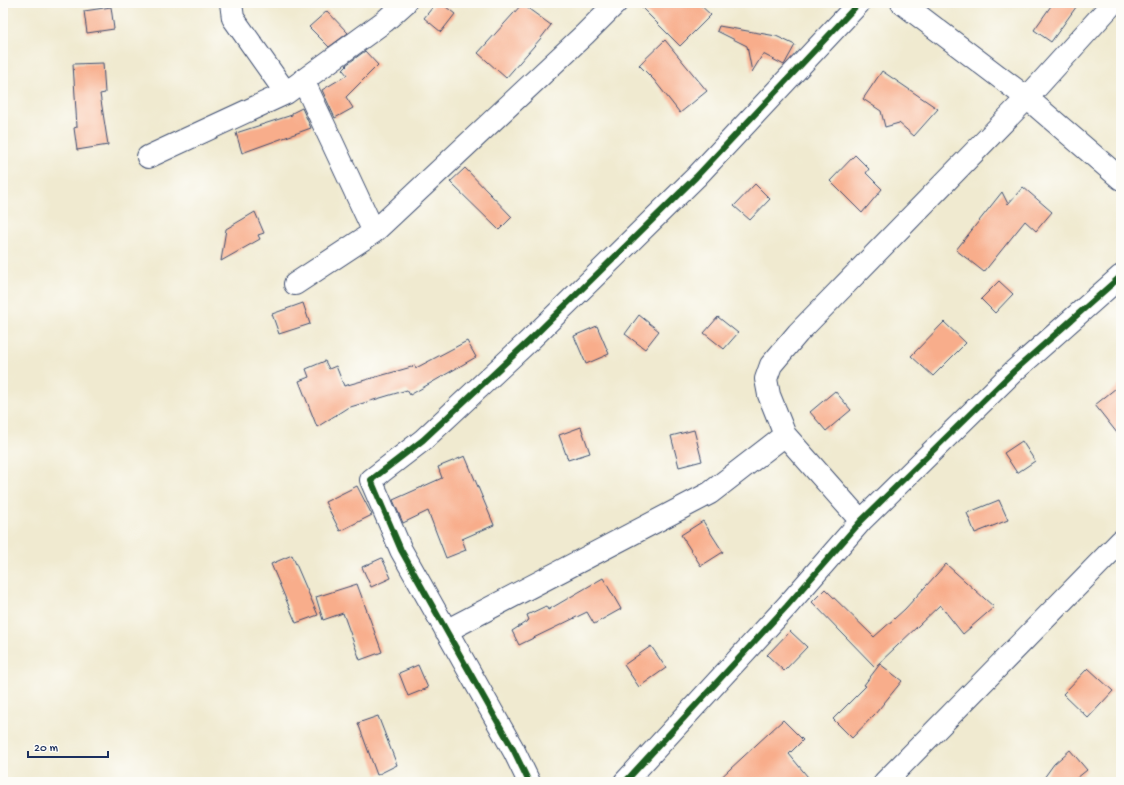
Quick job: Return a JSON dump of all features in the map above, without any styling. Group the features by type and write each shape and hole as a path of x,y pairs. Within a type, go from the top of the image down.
{"street":[{"path":"231,3 233,18 295,87 374,232"},
{"path":"148,157 295,87 385,21 405,3"},
{"path":"295,284 374,232 585,34 616,3"},
{"path":"529,782 514,751 401,550 371,480 423,440 532,338 696,177 859,3"},
{"path":"902,3 1027,98 1121,179"},
{"path":"861,521 784,435 769,395 766,379 771,365 798,333 1027,98 1113,3"},
{"path":"625,782 787,606 861,521 1014,371 1121,276"},
{"path":"446,631 710,493 784,435"},
{"path":"885,782 1121,541"}],"building":[{"path":"436,3 441,3 455,14 441,32 424,18"},
{"path":"637,3 698,3 711,15 680,46"},
{"path":"1053,3 1079,3 1051,42 1034,30"},
{"path":"522,4 551,25 506,78 478,53"},
{"path":"111,7 114,29 87,33 84,11"},
{"path":"327,11 348,33 329,47 309,27"},
{"path":"719,26 776,36 795,45 784,65 763,54 752,72 747,46 717,31"},
{"path":"665,40 707,91 680,113 654,80 639,65"},
{"path":"365,51 378,65 346,97 353,108 335,118 322,90 347,75 343,70 347,66 346,65"},
{"path":"103,63 105,93 100,94 108,145 77,150 74,128 77,127 73,64"},
{"path":"882,71 938,109 914,136 899,123 885,127 881,111 863,99"},
{"path":"302,108 311,128 242,153 236,133 292,115 292,113"},
{"path":"855,155 869,169 866,173 882,189 862,213 830,181"},
{"path":"465,168 512,217 499,230 450,182"},
{"path":"755,184 770,199 750,220 734,206"},
{"path":"1023,187 1052,212 1036,231 1025,221 984,272 956,250 1002,192 1008,204"},
{"path":"255,212 264,233 258,235 260,239 221,261 226,229"},
{"path":"999,281 1013,294 995,313 981,299"},
{"path":"303,303 310,324 279,334 272,314"},
{"path":"639,315 659,331 645,349 625,334"},
{"path":"718,317 738,333 724,349 704,333"},
{"path":"944,322 966,343 933,376 911,356"},
{"path":"597,326 609,354 586,364 574,336"},
{"path":"467,341 476,357 410,395 407,390 347,408 317,427 299,381 309,377 306,369 325,361 329,369 336,366 344,386 415,366 416,368"},
{"path":"1121,384 1121,438 1095,405"},
{"path":"835,391 851,410 826,431 810,412"},
{"path":"581,427 590,453 568,460 559,435"},
{"path":"694,430 702,461 679,467 671,436"},
{"path":"1022,441 1035,461 1017,473 1004,453"},
{"path":"465,456 494,525 462,539 466,550 446,558 428,511 403,523 393,500 442,478 438,467"},
{"path":"357,486 372,515 340,531 325,502"},
{"path":"999,500 1008,520 975,533 967,513"},
{"path":"703,521 723,552 701,566 681,535"},
{"path":"292,555 318,615 296,623 271,564"},
{"path":"382,558 391,578 371,587 362,567"},
{"path":"946,564 994,607 963,634 940,605 875,667 812,602 825,589 874,637 905,609"},
{"path":"603,578 621,609 594,624 587,612 519,645 512,631 529,620 527,615 546,606 548,610"},
{"path":"357,584 382,652 360,660 343,613 323,620 316,597"},
{"path":"790,631 807,647 784,671 767,655"},
{"path":"651,646 666,668 639,687 624,665"},
{"path":"880,664 902,681 875,714 852,738 833,719 866,686 864,685"},
{"path":"418,665 428,688 408,696 399,673"},
{"path":"1088,668 1113,691 1088,718 1063,694"},
{"path":"378,716 397,765 377,775 358,723"},
{"path":"783,720 803,740 789,754 812,782 716,782"},
{"path":"1070,750 1087,770 1072,782 1041,782 1054,764"}],"cycle path":[{"path":"529,782 514,751 401,550 371,480 423,440 532,338 696,177 859,3"},
{"path":"625,782 787,606 861,521 1014,371 1121,276"}]}
